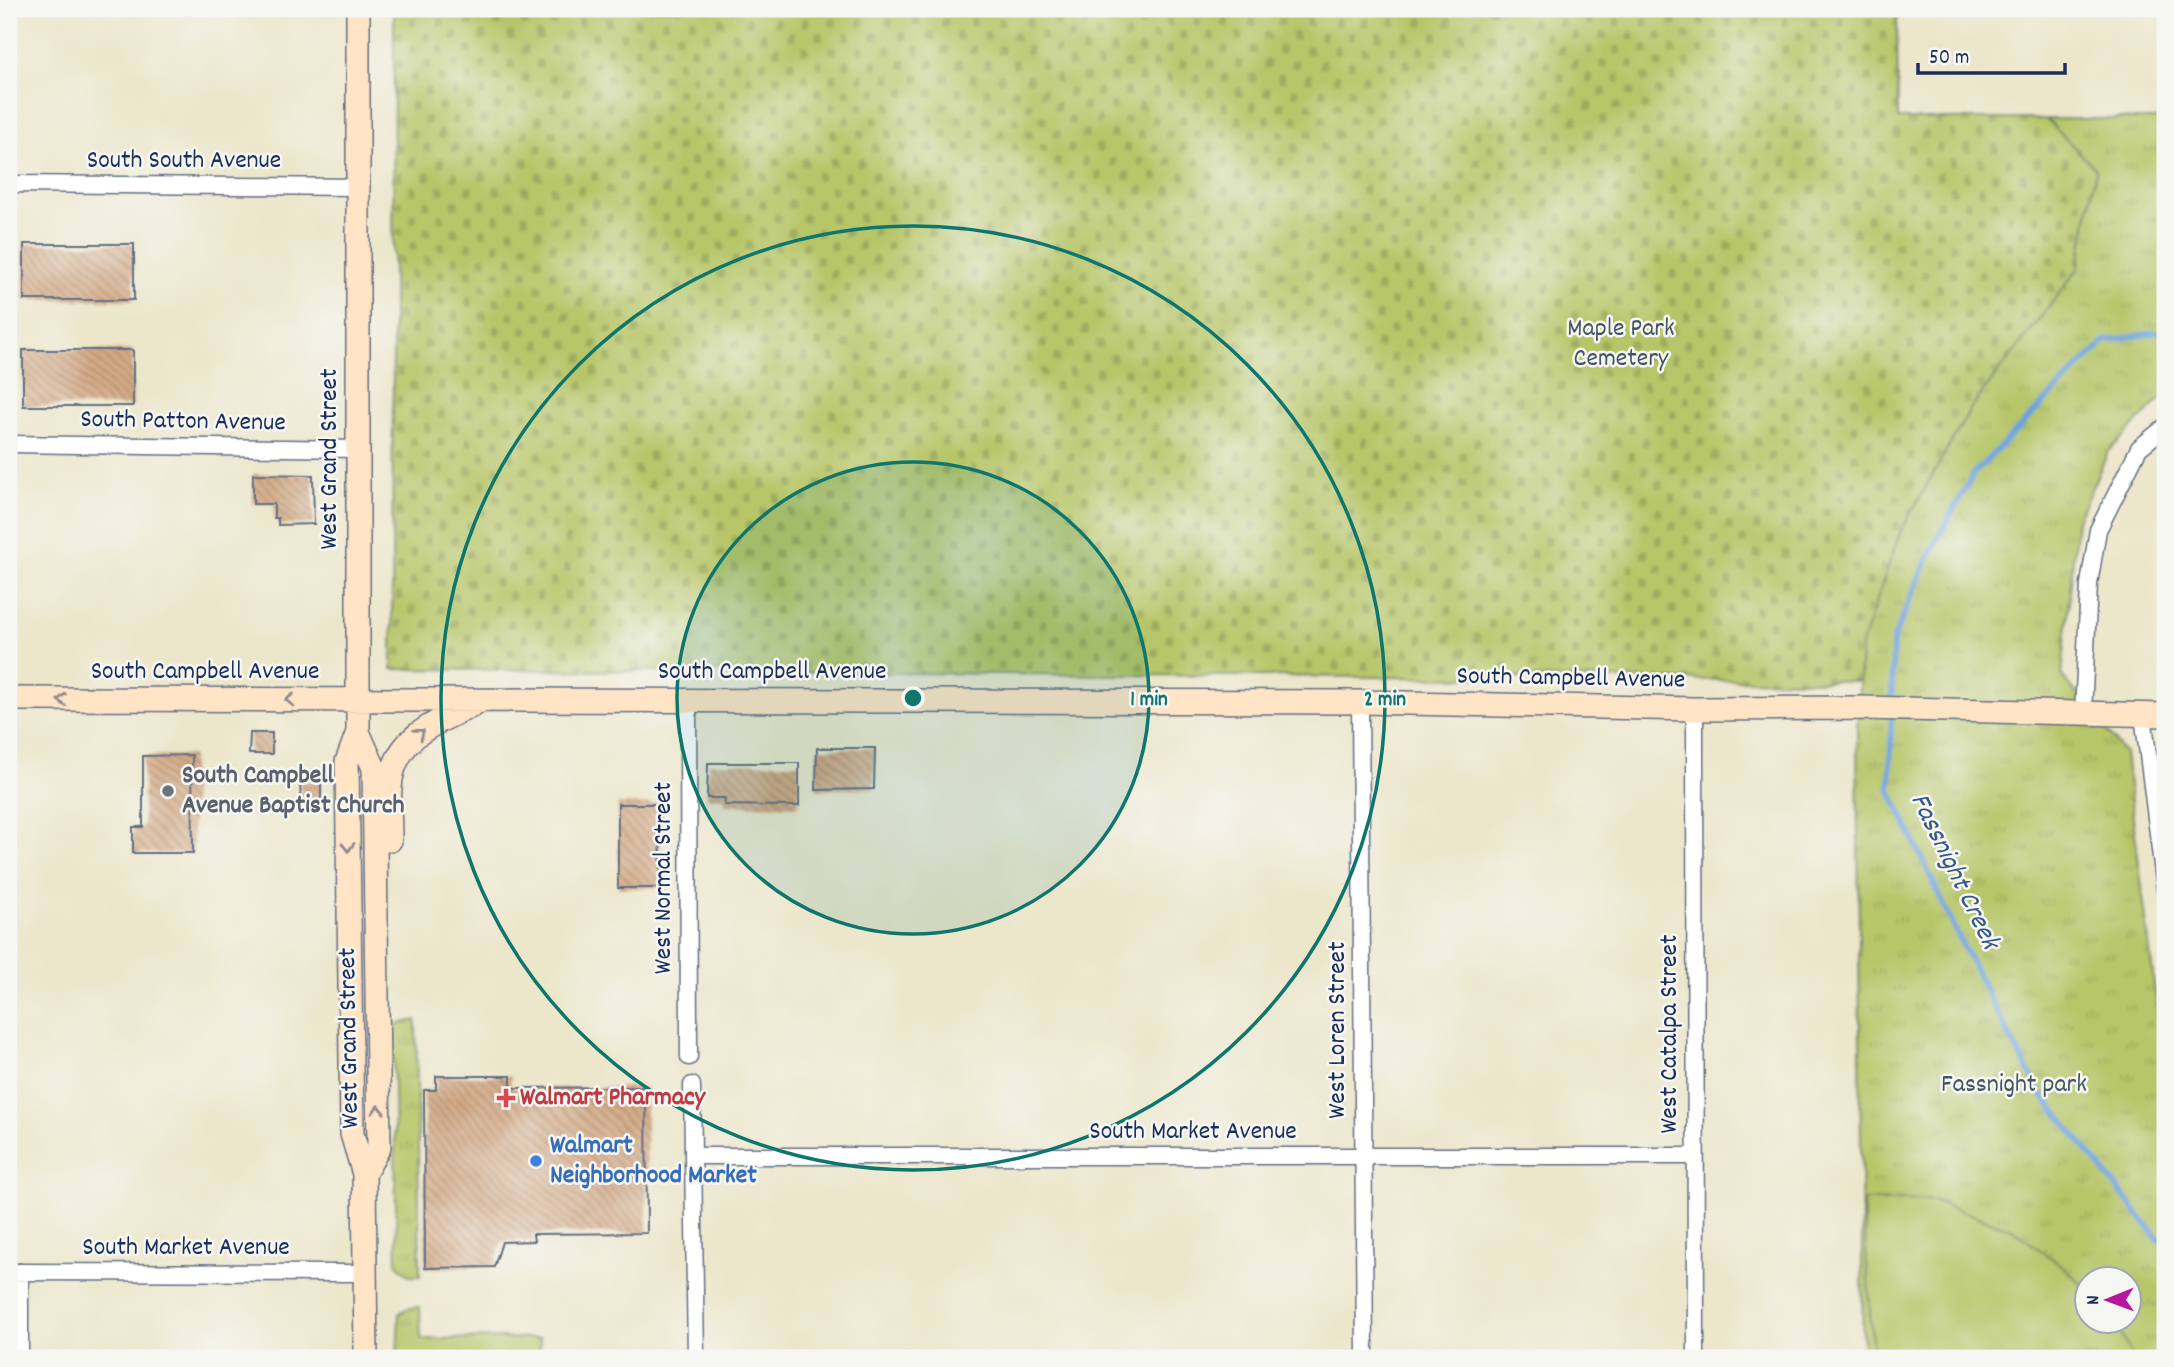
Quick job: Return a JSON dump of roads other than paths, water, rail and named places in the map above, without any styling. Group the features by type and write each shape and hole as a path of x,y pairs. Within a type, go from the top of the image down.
{"main road":[{"name":"West Grand Street","path":"358,9 358,732 346,762 352,1134 363,1174 366,1358"},
{"name":"South Campbell Avenue","path":"9,699 1360,702 1695,709 1863,708 2154,715"},
{"path":"376,886 390,861 391,780 401,749 424,729 485,699"},
{"name":"West Grand Street","path":"358,732 374,768 379,1147 363,1174"}],"street":[{"name":"South South Avenue","path":"9,184 359,187"},
{"path":"2083,714 2089,584 2098,530 2140,448 2165,427"},
{"name":"South Patton Avenue","path":"9,444 357,449"},
{"name":"West Normal Street","path":"688,700 689,1057"},
{"name":"West Loren Street","path":"1360,702 1364,1358"},
{"name":"West Catalpa Street","path":"1695,709 1696,1358"},
{"path":"2154,715 2165,889"},
{"path":"692,1085 696,1358"},
{"name":"South Market Avenue","path":"693,1156 1694,1156"},
{"path":"14,1272 20,1358"},
{"name":"South Market Avenue","path":"14,1272 364,1273"}],"waterway":[{"name":"Fassnight Creek","path":"2165,331 2105,341 1973,474 1929,555 1893,640 1890,790 1964,948 2041,1093 2158,1239 2165,1243"}],"place":[{"name":"South Campbell Avenue Baptist Church","path":"168,791"},
{"name":"Walmart Pharmacy","path":"506,1098"},
{"name":"Walmart Neighborhood Market","path":"536,1161"}],"park label":[{"name":"Maple Park Cemetery","path":"1621,344"},
{"name":"Fassnight park","path":"2014,1085"}]}
